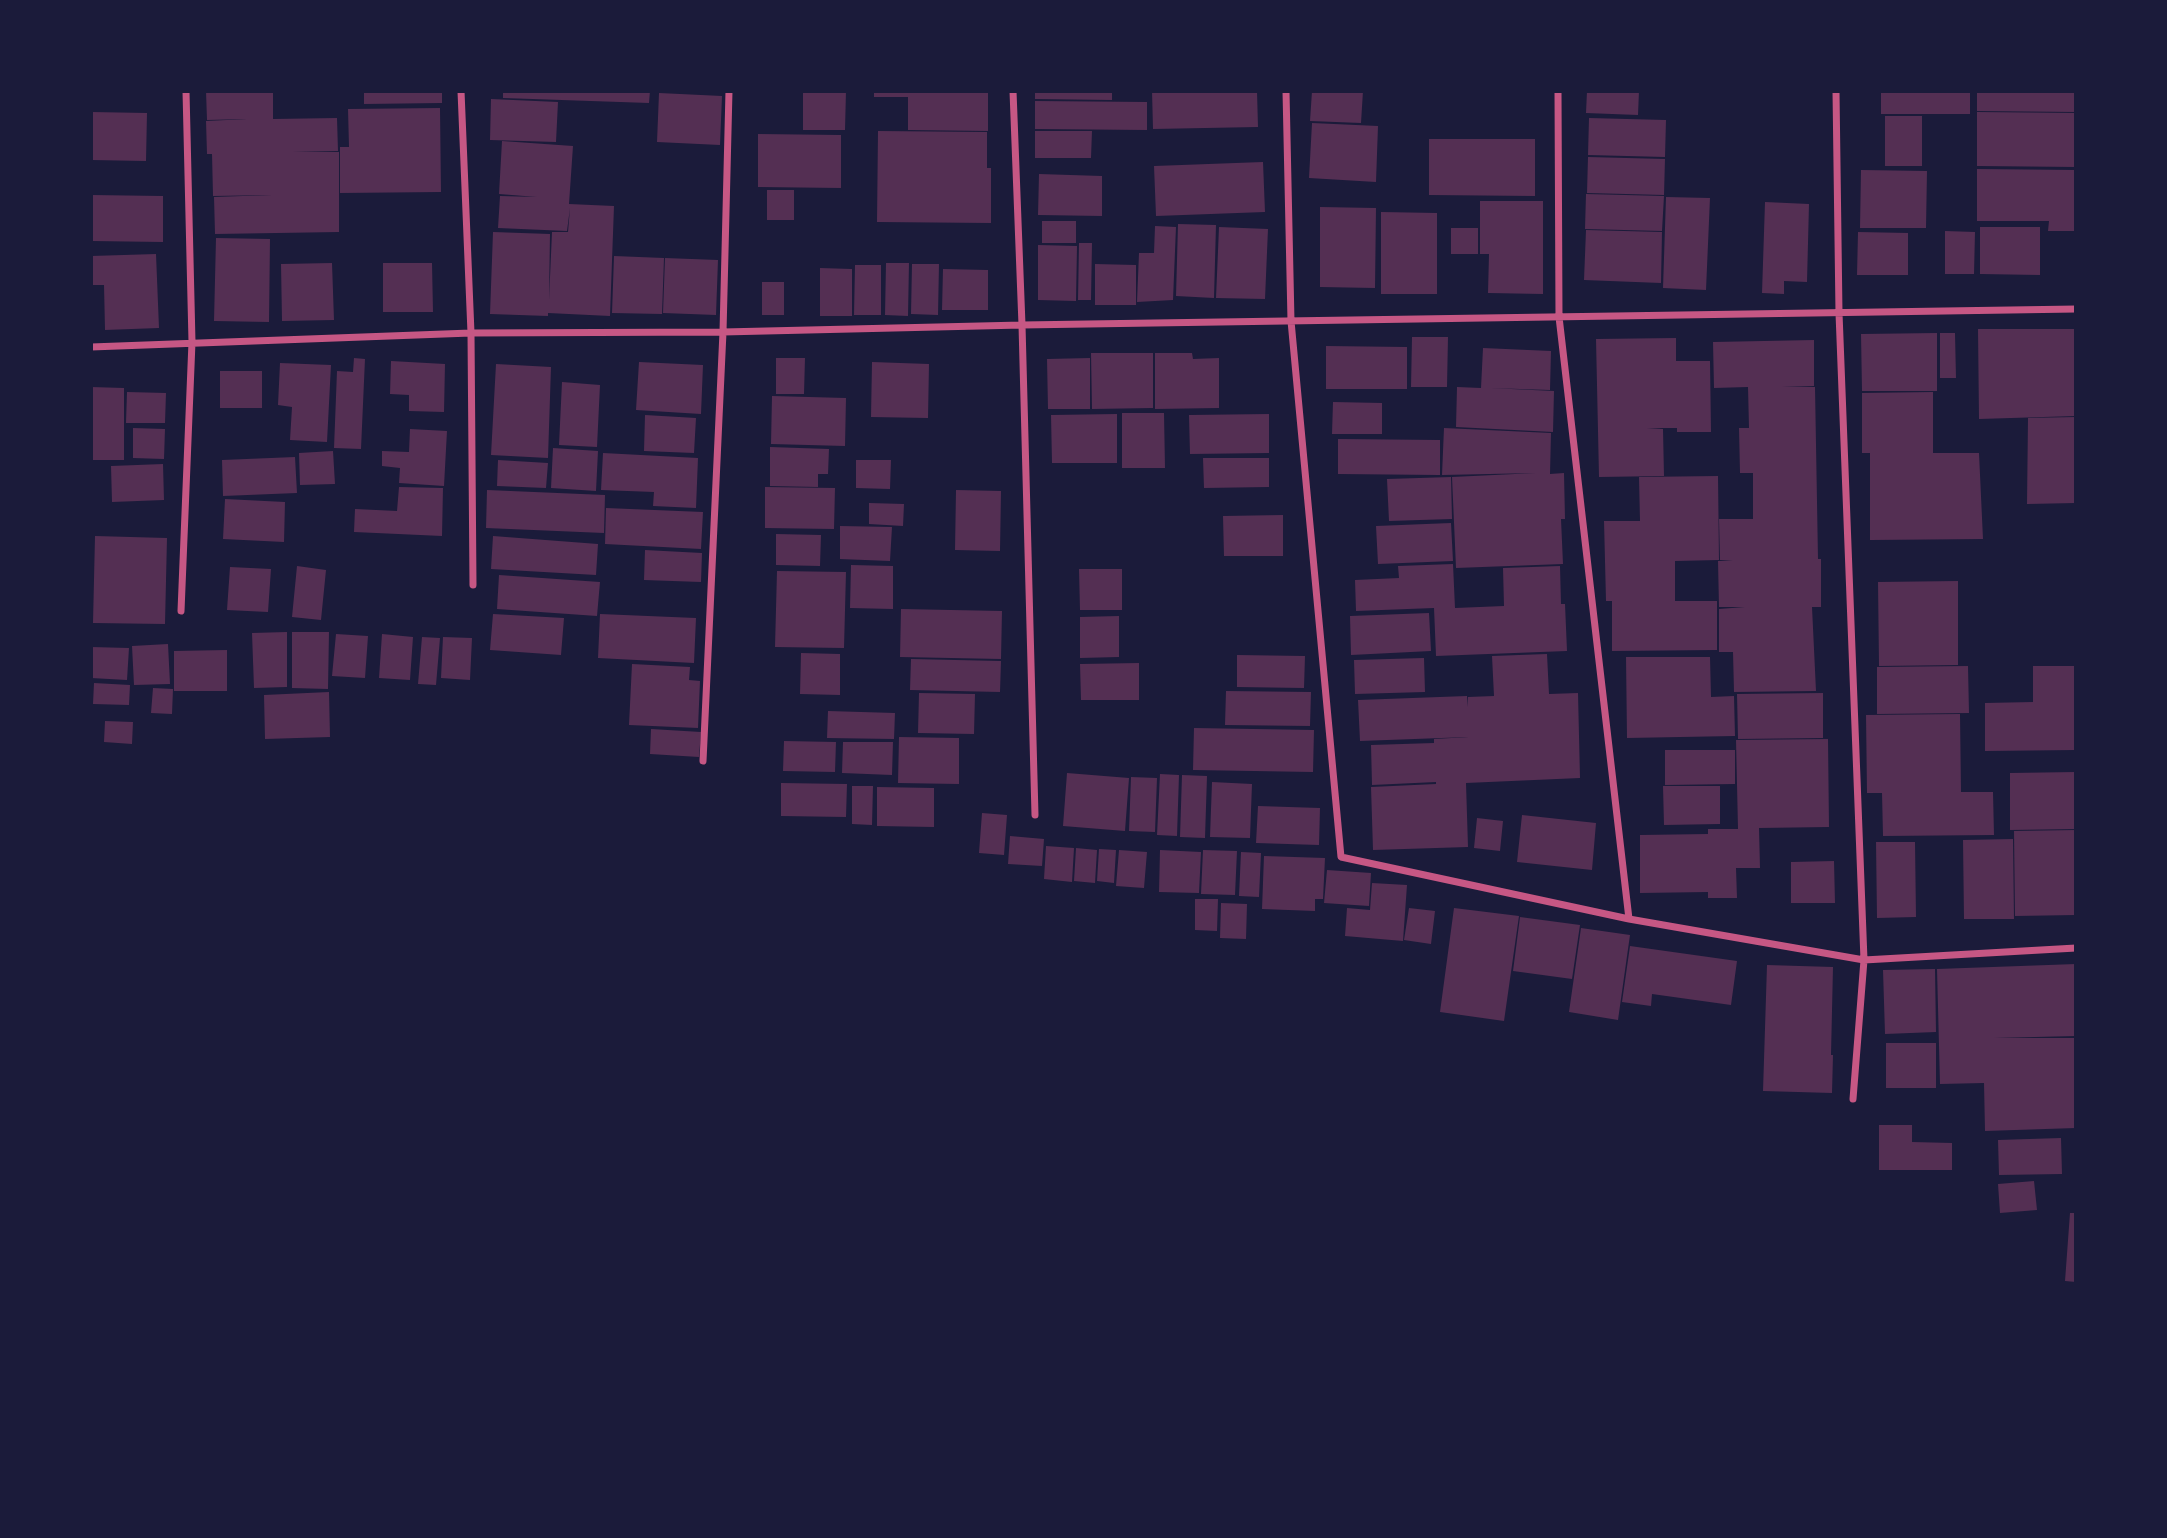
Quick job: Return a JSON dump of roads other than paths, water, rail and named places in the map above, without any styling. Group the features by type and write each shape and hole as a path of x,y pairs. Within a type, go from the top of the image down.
{"street":[{"path":"181,611 192,342 186,91"},
{"path":"461,91 471,333 473,586"},
{"path":"703,761 723,332 729,91"},
{"path":"1013,91 1035,815"},
{"path":"1286,91 1291,321 1341,857 1629,919 1864,960 2076,948"},
{"path":"1558,91 1559,317 1629,919"},
{"path":"1836,91 1839,313 1864,960 1853,1100"},
{"path":"91,348 471,333 723,332 2076,309"}]}
